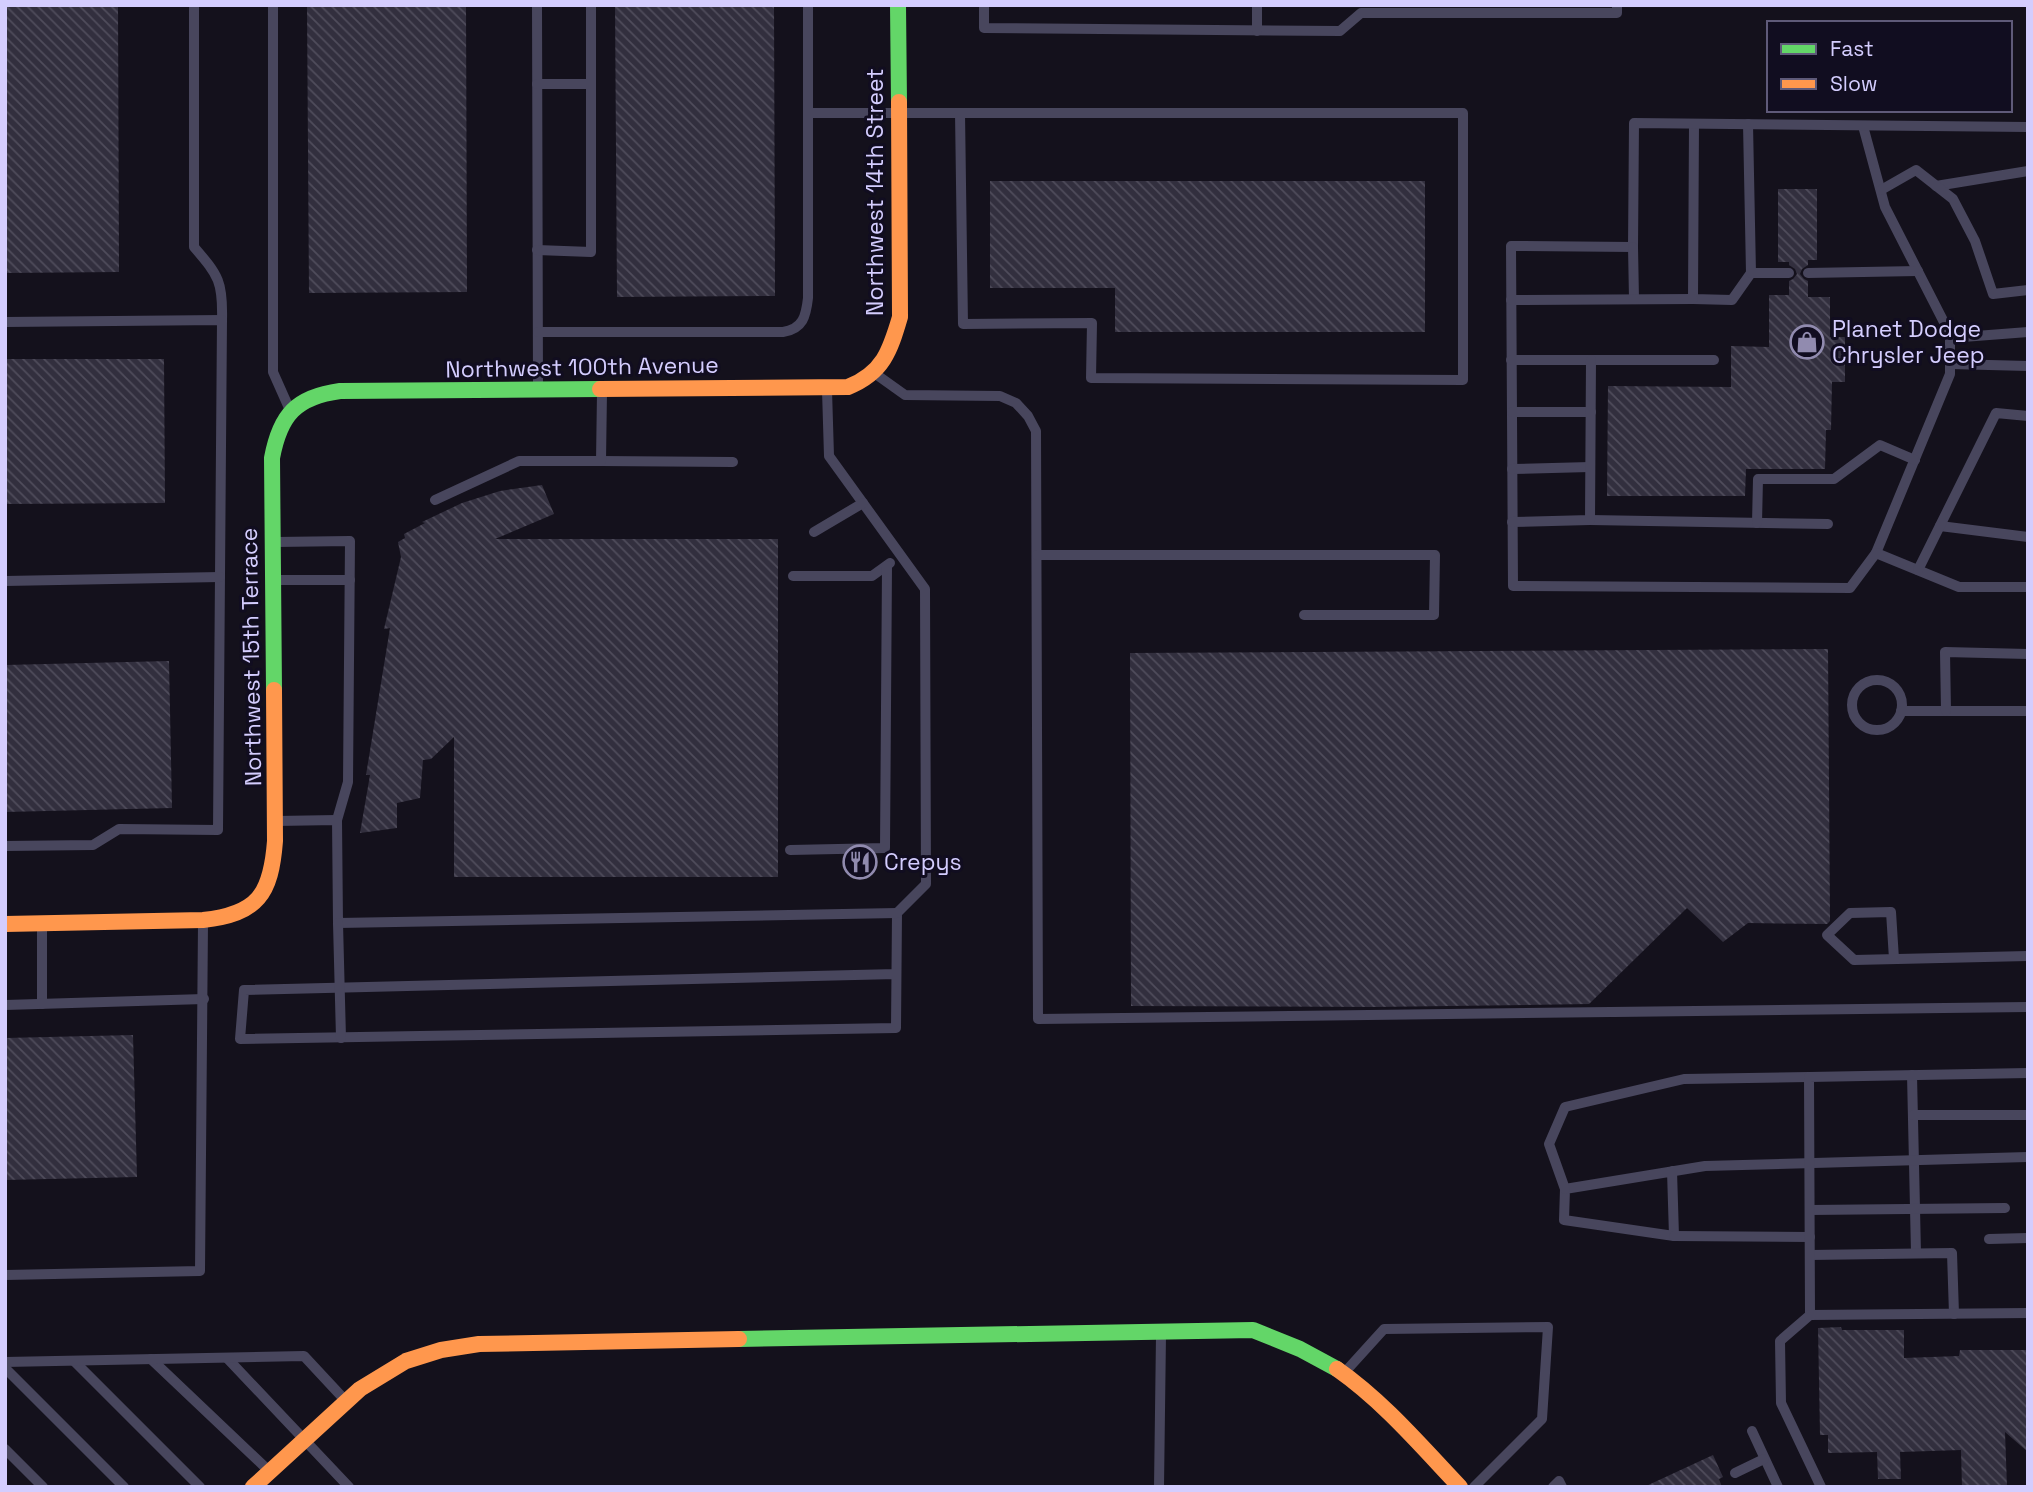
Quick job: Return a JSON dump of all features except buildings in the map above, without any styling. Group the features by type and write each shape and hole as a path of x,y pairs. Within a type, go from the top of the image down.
{"street":[{"name":"Northwest 14th Street","path":"874,373 892,346 900,317 898,5"},
{"name":"Northwest 100th Avenue","path":"290,411 310,398 326,392 848,387 863,382 874,373"},
{"name":"Northwest 15th Terrace","path":"203,920 225,918 255,902 270,881 274,864 272,458 277,430 290,411"},
{"path":"5,924 203,920"},
{"path":"253,1487 360,1389 406,1361 441,1350 479,1344 1253,1330 1279,1338 1343,1374 1387,1411 1460,1487"}],"lane":[{"path":"5,846 93,845 119,829 218,830 223,293 213,268 194,247 194,5"},
{"path":"273,5 273,372 290,411"},
{"path":"537,5 538,390"},
{"path":"537,250 591,252 591,5"},
{"path":"538,332 783,332 792,331 800,325 806,315 808,298 808,5"},
{"path":"984,5 984,28 1340,32 1361,9 1617,13 1617,5"},
{"path":"1257,5 1257,31"},
{"path":"537,83 591,84"},
{"path":"808,113 899,113 960,113 1463,113 1463,380 1091,378 1092,323 963,324 960,113"},
{"path":"1634,299 1634,123 2028,127"},
{"path":"1693,299 1694,124"},
{"path":"1511,300 1732,300 1751,273 1748,124"},
{"path":"1633,247 1511,246 1513,586 1850,588 1876,553 1950,374 1950,334 1885,207 1863,125"},
{"path":"1881,190 1916,170 1953,199 1975,241 1993,294 2028,290"},
{"path":"1936,186 2028,170"},
{"path":"1808,273 1918,271"},
{"path":"1751,273 1789,273"},
{"path":"5,322 222,320"},
{"path":"1950,338 2028,332"},
{"path":"1511,360 1714,360"},
{"path":"1590,520 1591,360"},
{"path":"1950,364 2028,366"},
{"path":"874,373 905,395 1000,396 1016,404 1028,416 1036,431 1038,1019 2028,1007"},
{"path":"338,923 897,913 926,884 925,589 829,456 827,387"},
{"path":"601,461 602,389"},
{"path":"1512,412 1591,412"},
{"path":"1918,570 1996,413 2028,416"},
{"path":"1757,523 1758,479 1834,479 1880,445 1915,460"},
{"path":"435,500 519,461 733,462"},
{"path":"1512,468 1590,467"},
{"path":"814,532 863,503"},
{"path":"1512,522 1590,520 1828,524"},
{"path":"1940,526 2028,537"},
{"path":"273,542 350,541 348,782 337,820 341,1038"},
{"path":"1876,553 1959,587 2028,587"},
{"path":"1037,555 1435,555 1434,615 1304,615"},
{"path":"793,576 872,576 901,556"},
{"path":"790,850 885,848 887,566"},
{"path":"5,581 220,577"},
{"path":"273,580 350,580"},
{"path":"1946,711 1945,652 2028,654"},
{"path":"1878,680 1894,687 1901,702 1901,711 1891,725 1875,730 1859,723 1854,716 1852,699 1862,685 1878,680"},
{"path":"1901,711 2028,711"},
{"path":"275,821 337,820"},
{"path":"1894,959 1891,912 1850,913 1828,935 1854,960 2028,956"},
{"path":"896,974 244,989 240,1040 896,1028 897,913"},
{"path":"5,1275 200,1271 203,920"},
{"path":"42,923 42,1004"},
{"path":"5,1004 204,999"},
{"path":"1810,1237 1674,1236 1564,1220 1565,1189 1549,1144 1565,1107 1684,1079 2028,1073"},
{"path":"1912,1075 1916,1253"},
{"path":"1810,1077 1810,1315"},
{"path":"1913,1115 2028,1115"},
{"path":"1565,1189 1705,1166 2028,1157"},
{"path":"1672,1171 1674,1236"},
{"path":"1810,1210 2005,1208"},
{"path":"1989,1239 2028,1238"},
{"path":"1810,1255 1952,1253 1954,1314"},
{"path":"1821,1487 1781,1403 1780,1341 1810,1315 2028,1313"},
{"path":"1343,1374 1384,1329 1548,1327 1542,1419 1474,1487"},
{"path":"1160,1487 1161,1332"},
{"path":"5,1362 304,1356 346,1402"},
{"path":"227,1358 349,1487"},
{"path":"151,1359 270,1471"},
{"path":"74,1361 200,1487"},
{"path":"5,1368 124,1487"},
{"path":"1752,1431 1778,1487"},
{"path":"5,1450 43,1487"},
{"path":"1735,1473 1764,1459"},
{"path":"1553,1487 1559,1481 1562,1487"}],"traffic: fast":[{"path":"898,5 899,102"},
{"path":"274,690 272,458 280,430 292,411 312,398 340,391 600,389"},
{"path":"739,1339 1253,1330 1300,1349 1337,1369"}],"traffic: slow":[{"path":"600,389 848,387 877,368 893,340 900,317 899,102"},
{"path":"5,924 203,920 237,913 249,906 265,888 273,859 274,690"},
{"path":"253,1487 360,1389 406,1361 441,1350 479,1344 739,1339"},
{"path":"1337,1369 1386,1410 1460,1487"}],"place":[{"name":"Planet Dodge Chrysler Jeep","path":"1807,342"},
{"name":"Crepys","path":"860,862"}]}
